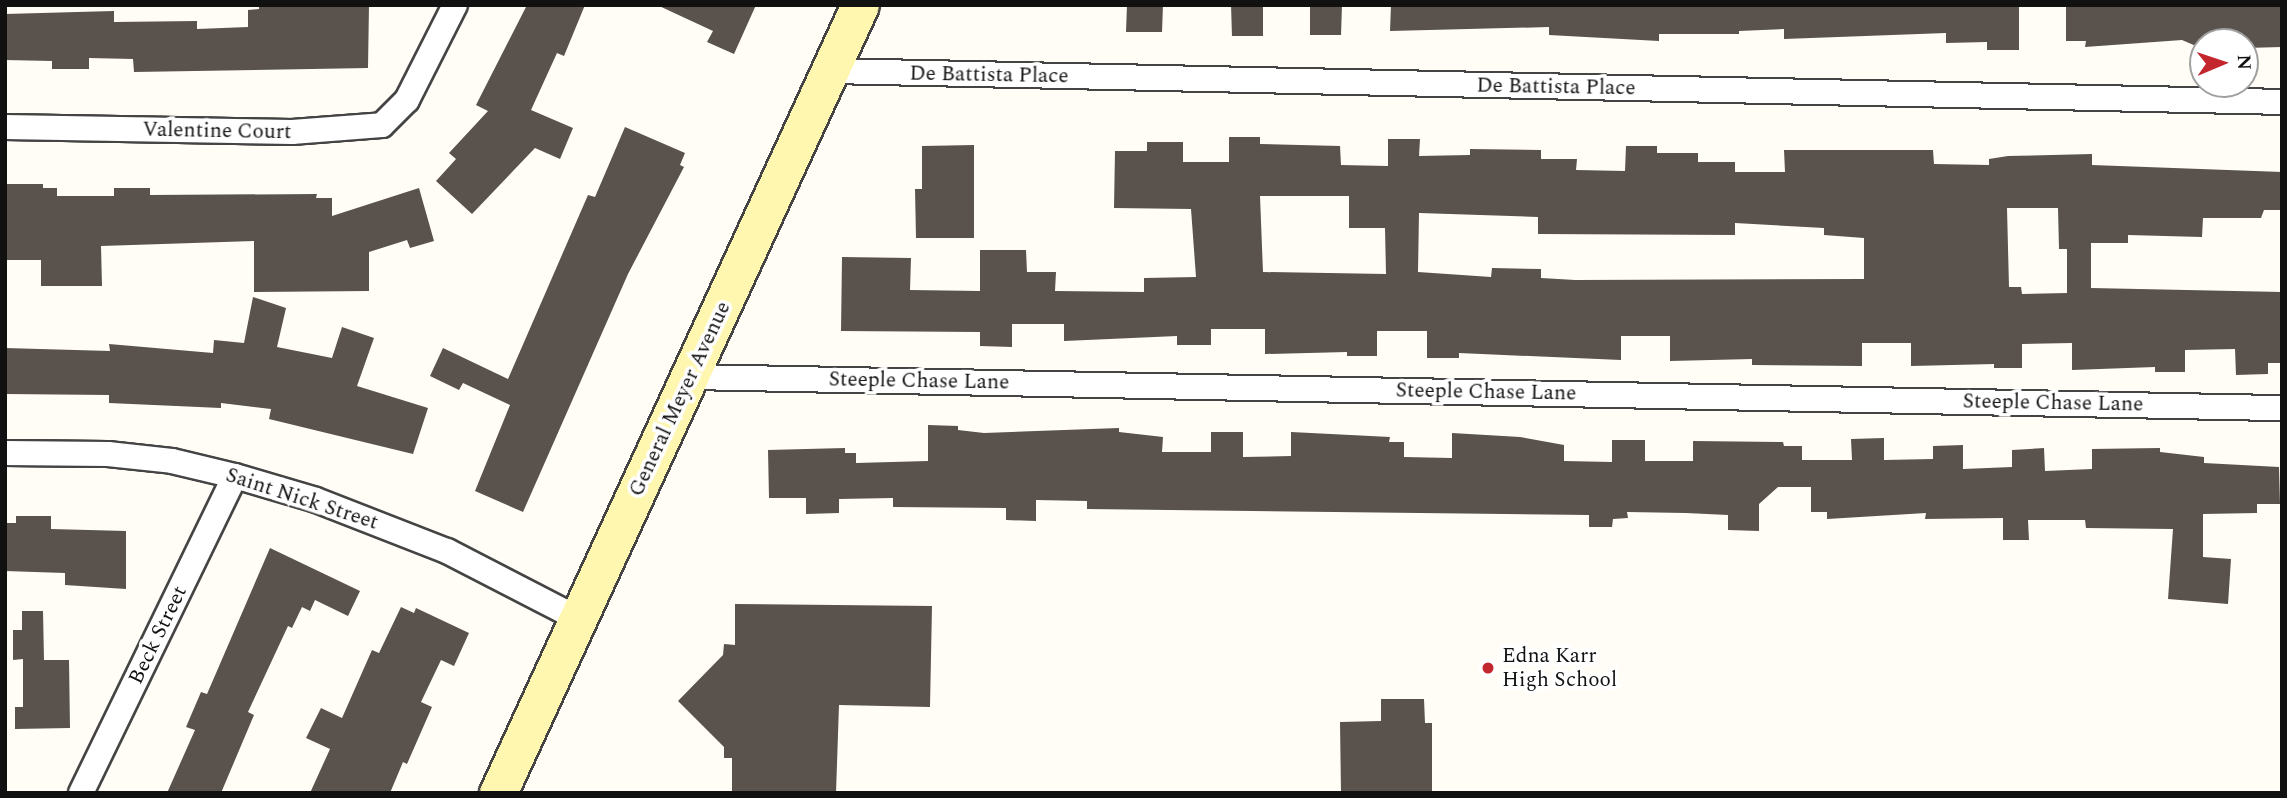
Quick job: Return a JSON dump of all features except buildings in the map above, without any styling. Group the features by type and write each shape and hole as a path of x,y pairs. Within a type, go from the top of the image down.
{"main road":[{"name":"General Meyer Avenue","path":"498,793 860,5"}],"street":[{"name":"Valentine Court","path":"5,127 352,130 382,125 412,90 455,5"},
{"name":"De Battista Place","path":"830,71 2282,102"},
{"name":"Steeple Chase Lane","path":"690,377 2282,408"},
{"name":"Saint Nick Street","path":"5,453 108,454 172,461 235,476 316,500 447,551 579,619"},
{"name":"Beck Street","path":"81,793 235,476"}],"place":[{"name":"Edna Karr High School","path":"1488,668"}]}
